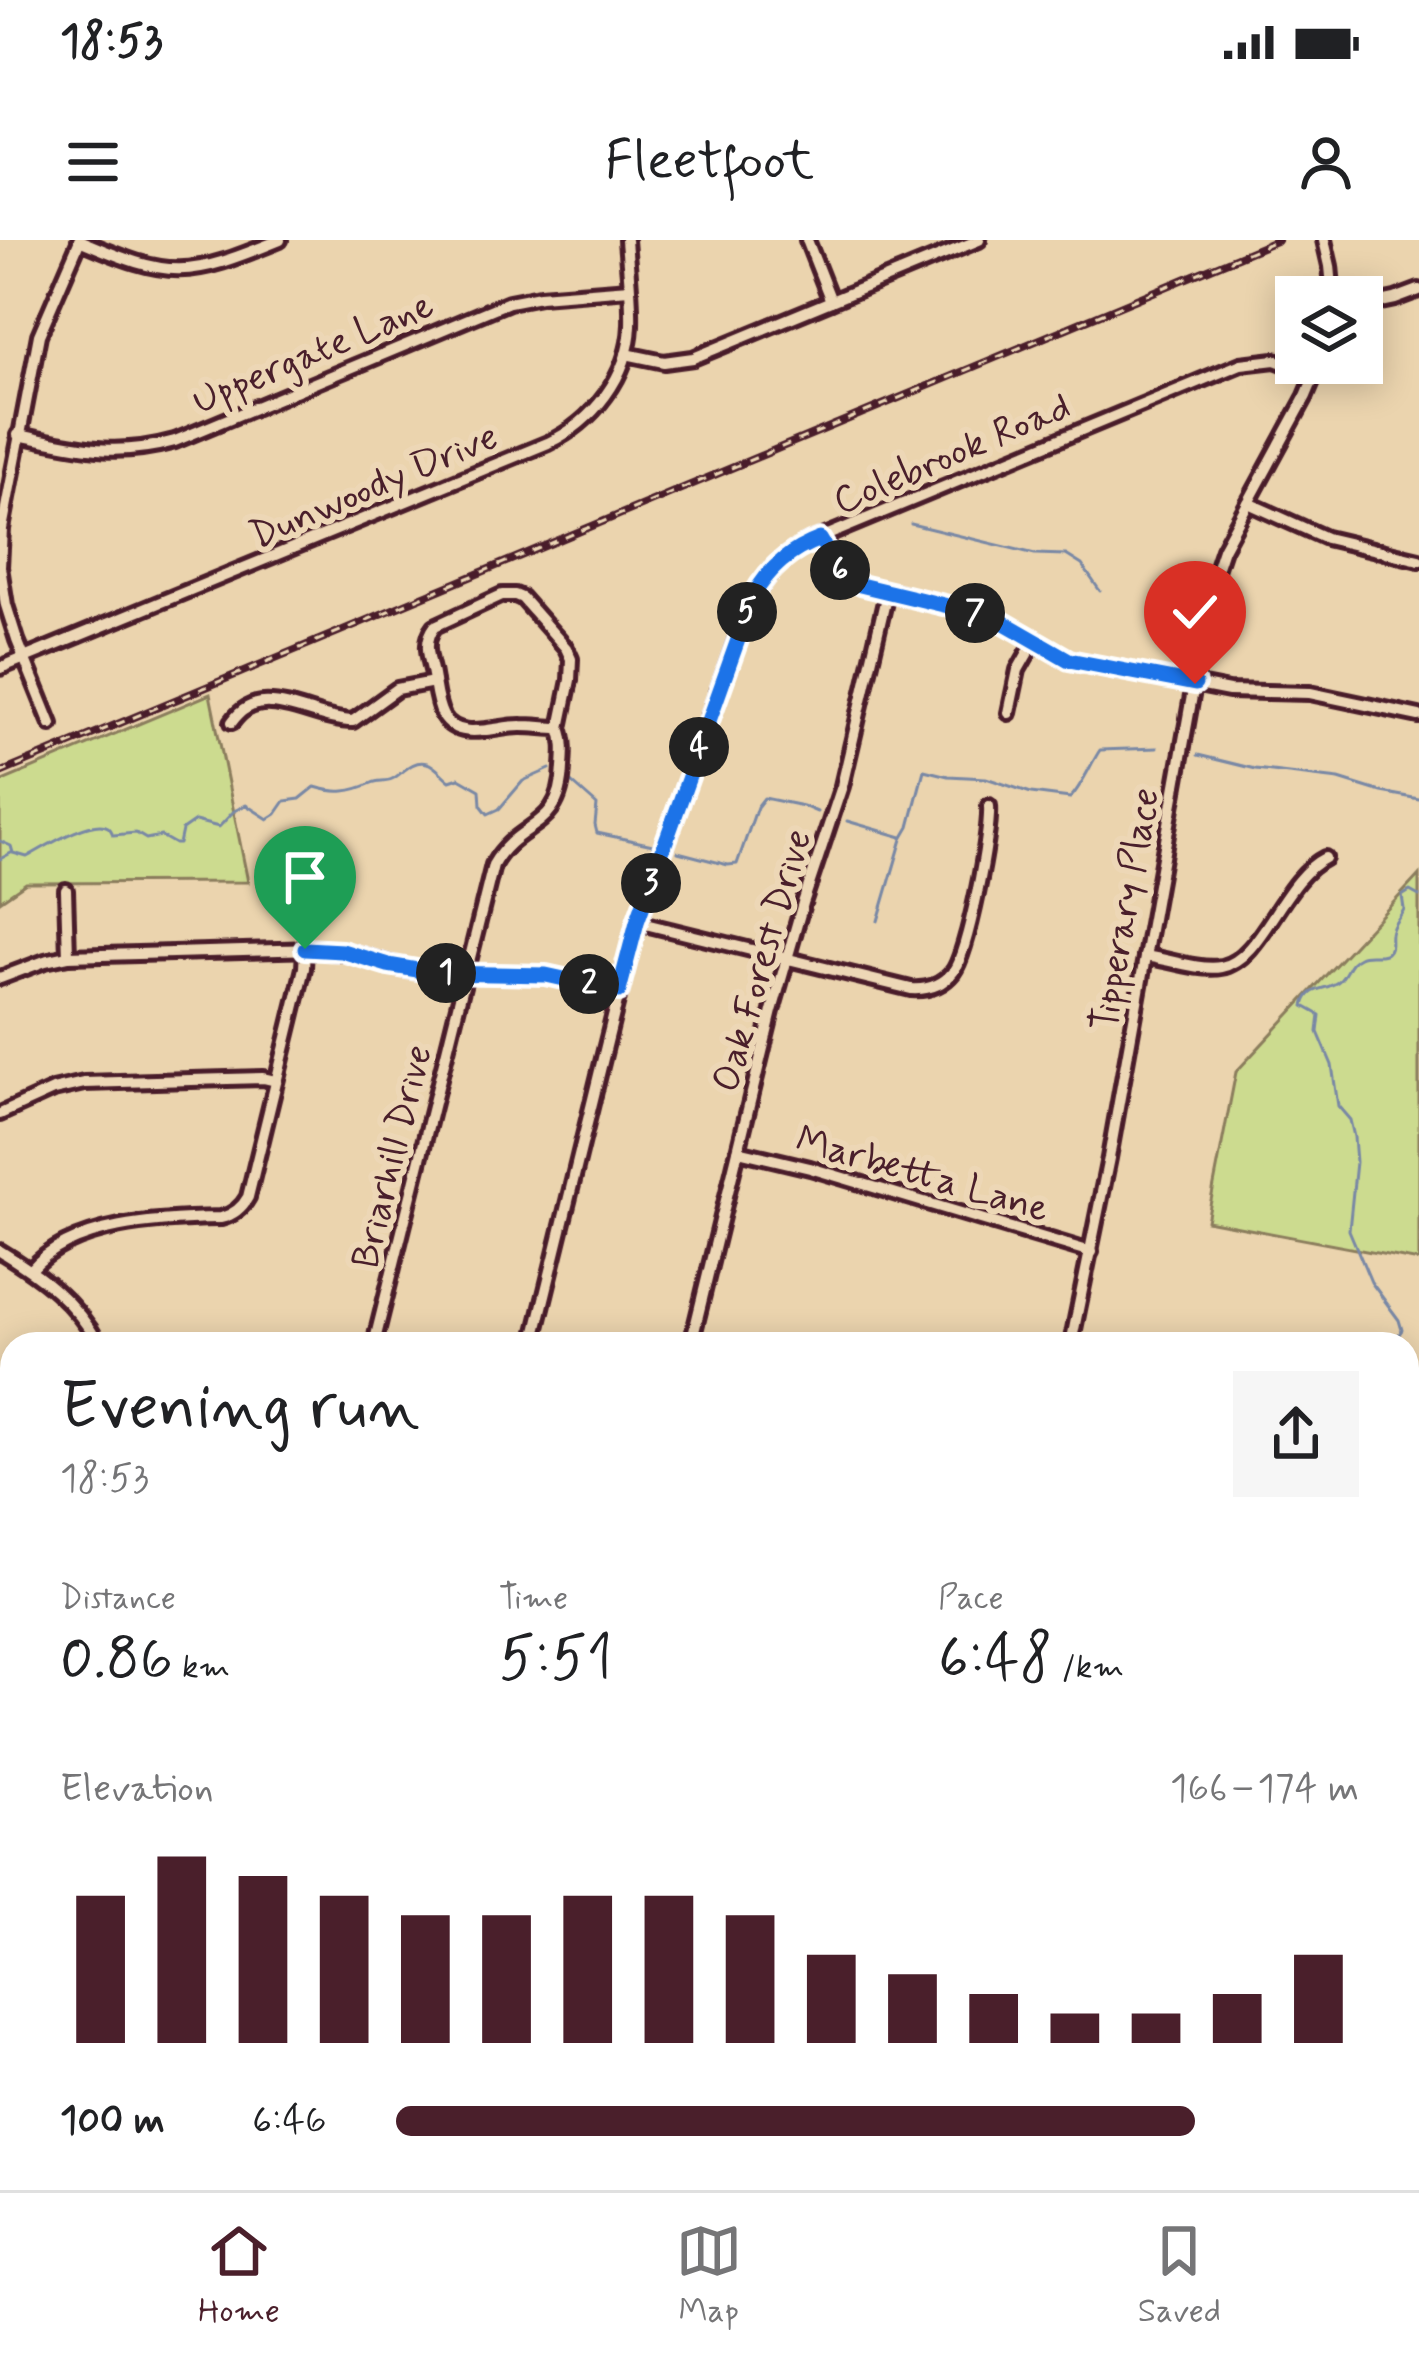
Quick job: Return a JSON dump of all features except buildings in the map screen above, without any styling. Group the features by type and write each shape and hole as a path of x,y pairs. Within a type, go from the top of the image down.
{"street":[{"path":"51,724 6,605 0,554 3,515 40,334 80,240 147,267 184,271 222,264 280,240"},
{"name":"Dunwoody Drive","path":"0,668 562,437 606,394 626,355 631,324 626,240"},
{"path":"807,240 831,301"},
{"path":"626,355 664,362 693,358 979,240"},
{"path":"1324,240 1330,276"},
{"name":"Uppergate Lane","path":"18,435 89,449 148,448 175,441 509,302 629,290"},
{"path":"1383,302 1419,290"},
{"name":"Colebrook Road","path":"536,1332 637,922 754,595 770,570 806,544 1240,364 1275,360"},
{"name":"Tipperary Place","path":"1073,1332 1216,566 1310,384"},
{"path":"1248,503 1326,538 1419,560"},
{"path":"820,539 837,567 860,585 994,617 1069,660 1229,691 1310,693 1419,716"},
{"name":"Oak Forest Drive","path":"694,1332 787,958 842,786 887,592"},
{"name":"Briarhill Drive","path":"377,1332 493,865 505,849 550,813 562,785 560,728 571,659 531,606 515,595 502,596 431,631 434,682"},
{"path":"1009,713 1018,670 1035,640"},
{"path":"232,722 240,710 259,701 353,721 397,689 434,682 441,712 462,730 560,728"},
{"path":"637,922 911,989 937,985 954,971 965,938 985,850 989,806"},
{"path":"1145,956 1212,968 1231,964 1249,951 1300,876 1325,858"},
{"path":"66,890 68,956"},
{"path":"31,1270 46,1253 98,1232 152,1221 220,1218 236,1212 248,1197 305,949"},
{"path":"0,978 68,956 305,949 342,951 406,969 546,975 619,991"},
{"path":"0,1114 53,1090 85,1082 276,1081"},
{"name":"Marbetta Lane","path":"738,1151 1091,1252"},
{"path":"0,1252 47,1281 73,1306 90,1332"}],"green space":[{"path":"210,694 248,882 26,883 0,901 0,782"},
{"path":"1419,875 1419,1261 1207,1221 1236,1072"}],"waterway":[{"path":"911,524 1035,554 1066,555 1082,565 1100,591"},
{"path":"878,921 924,770 986,778 1031,793 1070,798 1100,750 1157,748"},
{"path":"1198,755 1255,769 1339,779 1419,799"},
{"path":"0,841 11,846 13,853 27,857 67,835 101,825 113,835 161,836 179,844 182,830 195,821 219,827 246,805 268,819 285,801 300,799 315,787 351,790 392,779 421,762 450,781 459,778 480,790 481,805 488,814 499,809 523,781 550,769"},
{"path":"571,782 597,805 597,833 653,845"},
{"path":"678,852 737,864 764,798 817,812"},
{"path":"847,821 902,837"},
{"path":"0,859 11,853"},
{"path":"1401,1332 1399,1320 1371,1282 1349,1230 1354,1137 1350,1120 1338,1106 1332,1065 1318,1032 1320,1015 1304,1006 1314,991 1341,979 1355,959 1387,953 1393,927 1404,909 1402,896 1410,891 1419,896"}],"railway":[{"path":"0,773 1278,240"}],"route":[{"path":"305,949 342,951 435,973 546,975 619,991 637,922 745,615 770,570 790,553 820,539 837,567 860,585 994,617 1069,660 1195,684"}]}
